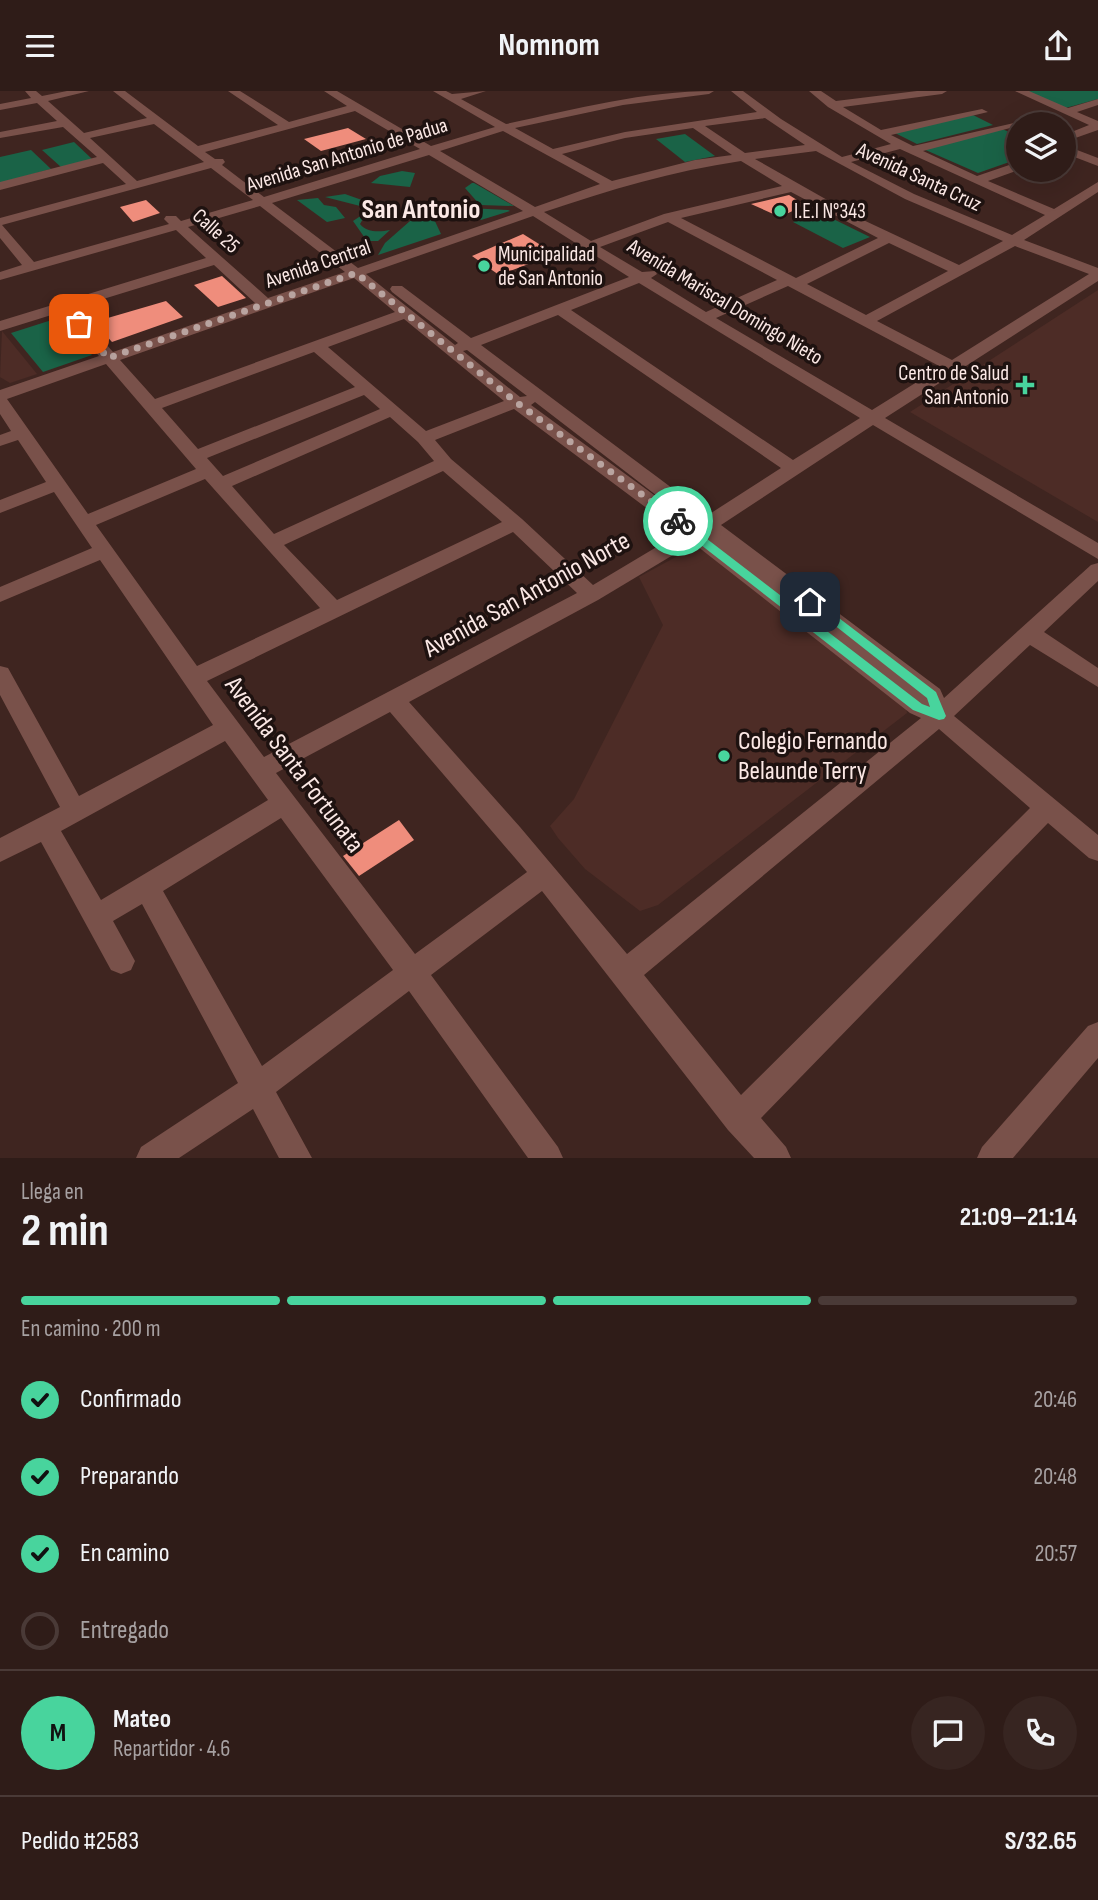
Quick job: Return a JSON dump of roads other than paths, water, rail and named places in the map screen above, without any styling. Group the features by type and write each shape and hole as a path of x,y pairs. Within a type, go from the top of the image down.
{"street":[{"path":"0,107 35,95 83,91"},
{"path":"117,91 194,151 218,162 461,347 516,402 701,529"},
{"path":"136,91 208,147 218,162"},
{"path":"233,91 288,126"},
{"name":"Avenida Mariscal Domingo Nieto","path":"329,91 430,145"},
{"name":"Avenida Mariscal Domingo Nieto","path":"344,91 648,275 721,311 879,415 1098,552"},
{"path":"438,91 610,185"},
{"path":"451,98 481,91"},
{"name":"Avenida San Antonio de Padua","path":"0,276 28,263 587,99 654,91"},
{"name":"Avenida San Antonio de Padua","path":"500,124 623,102 709,91"},
{"name":"Avenida Santa Cruz","path":"736,91 816,148 896,191 1098,274"},
{"path":"814,91 832,105 908,147 1054,214"},
{"path":"832,105 942,91 954,97"},
{"path":"1020,91 1065,112 1098,102"},
{"path":"35,95 135,184"},
{"path":"965,103 1006,123"},
{"path":"194,151 357,107"},
{"path":"882,133 982,112"},
{"path":"552,153 625,135 766,114"},
{"path":"1076,117 1098,126"},
{"path":"80,137 155,120"},
{"path":"0,135 65,123"},
{"path":"693,123 790,188 887,239 958,270"},
{"path":"1076,134 1098,126"},
{"path":"840,161 1006,129"},
{"name":"Avenida Central","path":"0,396 610,185 651,174 741,157 816,148"},
{"path":"1076,154 1098,162"},
{"path":"0,186 104,159"},
{"path":"0,222 218,162"},
{"path":"978,180 1006,170"},
{"path":"867,321 1013,241 1098,186"},
{"path":"596,243 669,217 790,188"},
{"path":"669,217 954,367"},
{"name":"Calle 25","path":"174,221 265,304"},
{"path":"0,229 28,263"},
{"path":"705,318 887,239"},
{"path":"0,327 216,260"},
{"name":"Avenida San Antonio de Padua","path":"0,266 28,263"},
{"path":"363,271 406,313 539,399 918,707 939,716 1098,850"},
{"name":"Avenida San Antonio Norte","path":"260,771 591,595 701,529 1098,274"},
{"path":"461,347 648,275"},
{"name":"Avenida Mariscal Domingo Nieto","path":"648,275 705,318 1098,536"},
{"path":"65,307 271,543 334,610"},
{"path":"558,309 793,468"},
{"path":"152,406 406,313"},
{"path":"317,346 424,437 445,463 515,523 591,595"},
{"path":"84,523 209,470 367,389"},
{"path":"424,437 516,402 539,399"},
{"name":"Avenida Santa Fortunata","path":"0,402 11,437 57,484 228,728 411,971 547,1158"},
{"path":"209,470 392,410"},
{"path":"271,543 445,463"},
{"path":"0,507 57,484"},
{"path":"192,678 515,523"},
{"path":"0,595 103,551"},
{"path":"625,973 939,716 1098,570"},
{"path":"1029,633 1098,679"},
{"path":"0,674 74,810"},
{"path":"394,701 438,748 625,973 739,1119 775,1158"},
{"path":"0,851 228,728"},
{"path":"97,917 285,803"},
{"path":"739,1119 1047,807"},
{"path":"45,826 121,961"},
{"path":"152,1158 257,1087 543,875"},
{"path":"147,887 296,1158"},
{"path":"993,1158 1098,1035"}],"place":[{"name":"I.E.I N°343","path":"780,211"},
{"name":"Municipalidad de San Antonio","path":"484,266"},
{"name":"Centro de Salud San Antonio","path":"1025,385"},
{"name":"Colegio Fernando Belaunde Terry","path":"724,756"}],"district":[{"name":"San Antonio","path":"421,209"}]}
